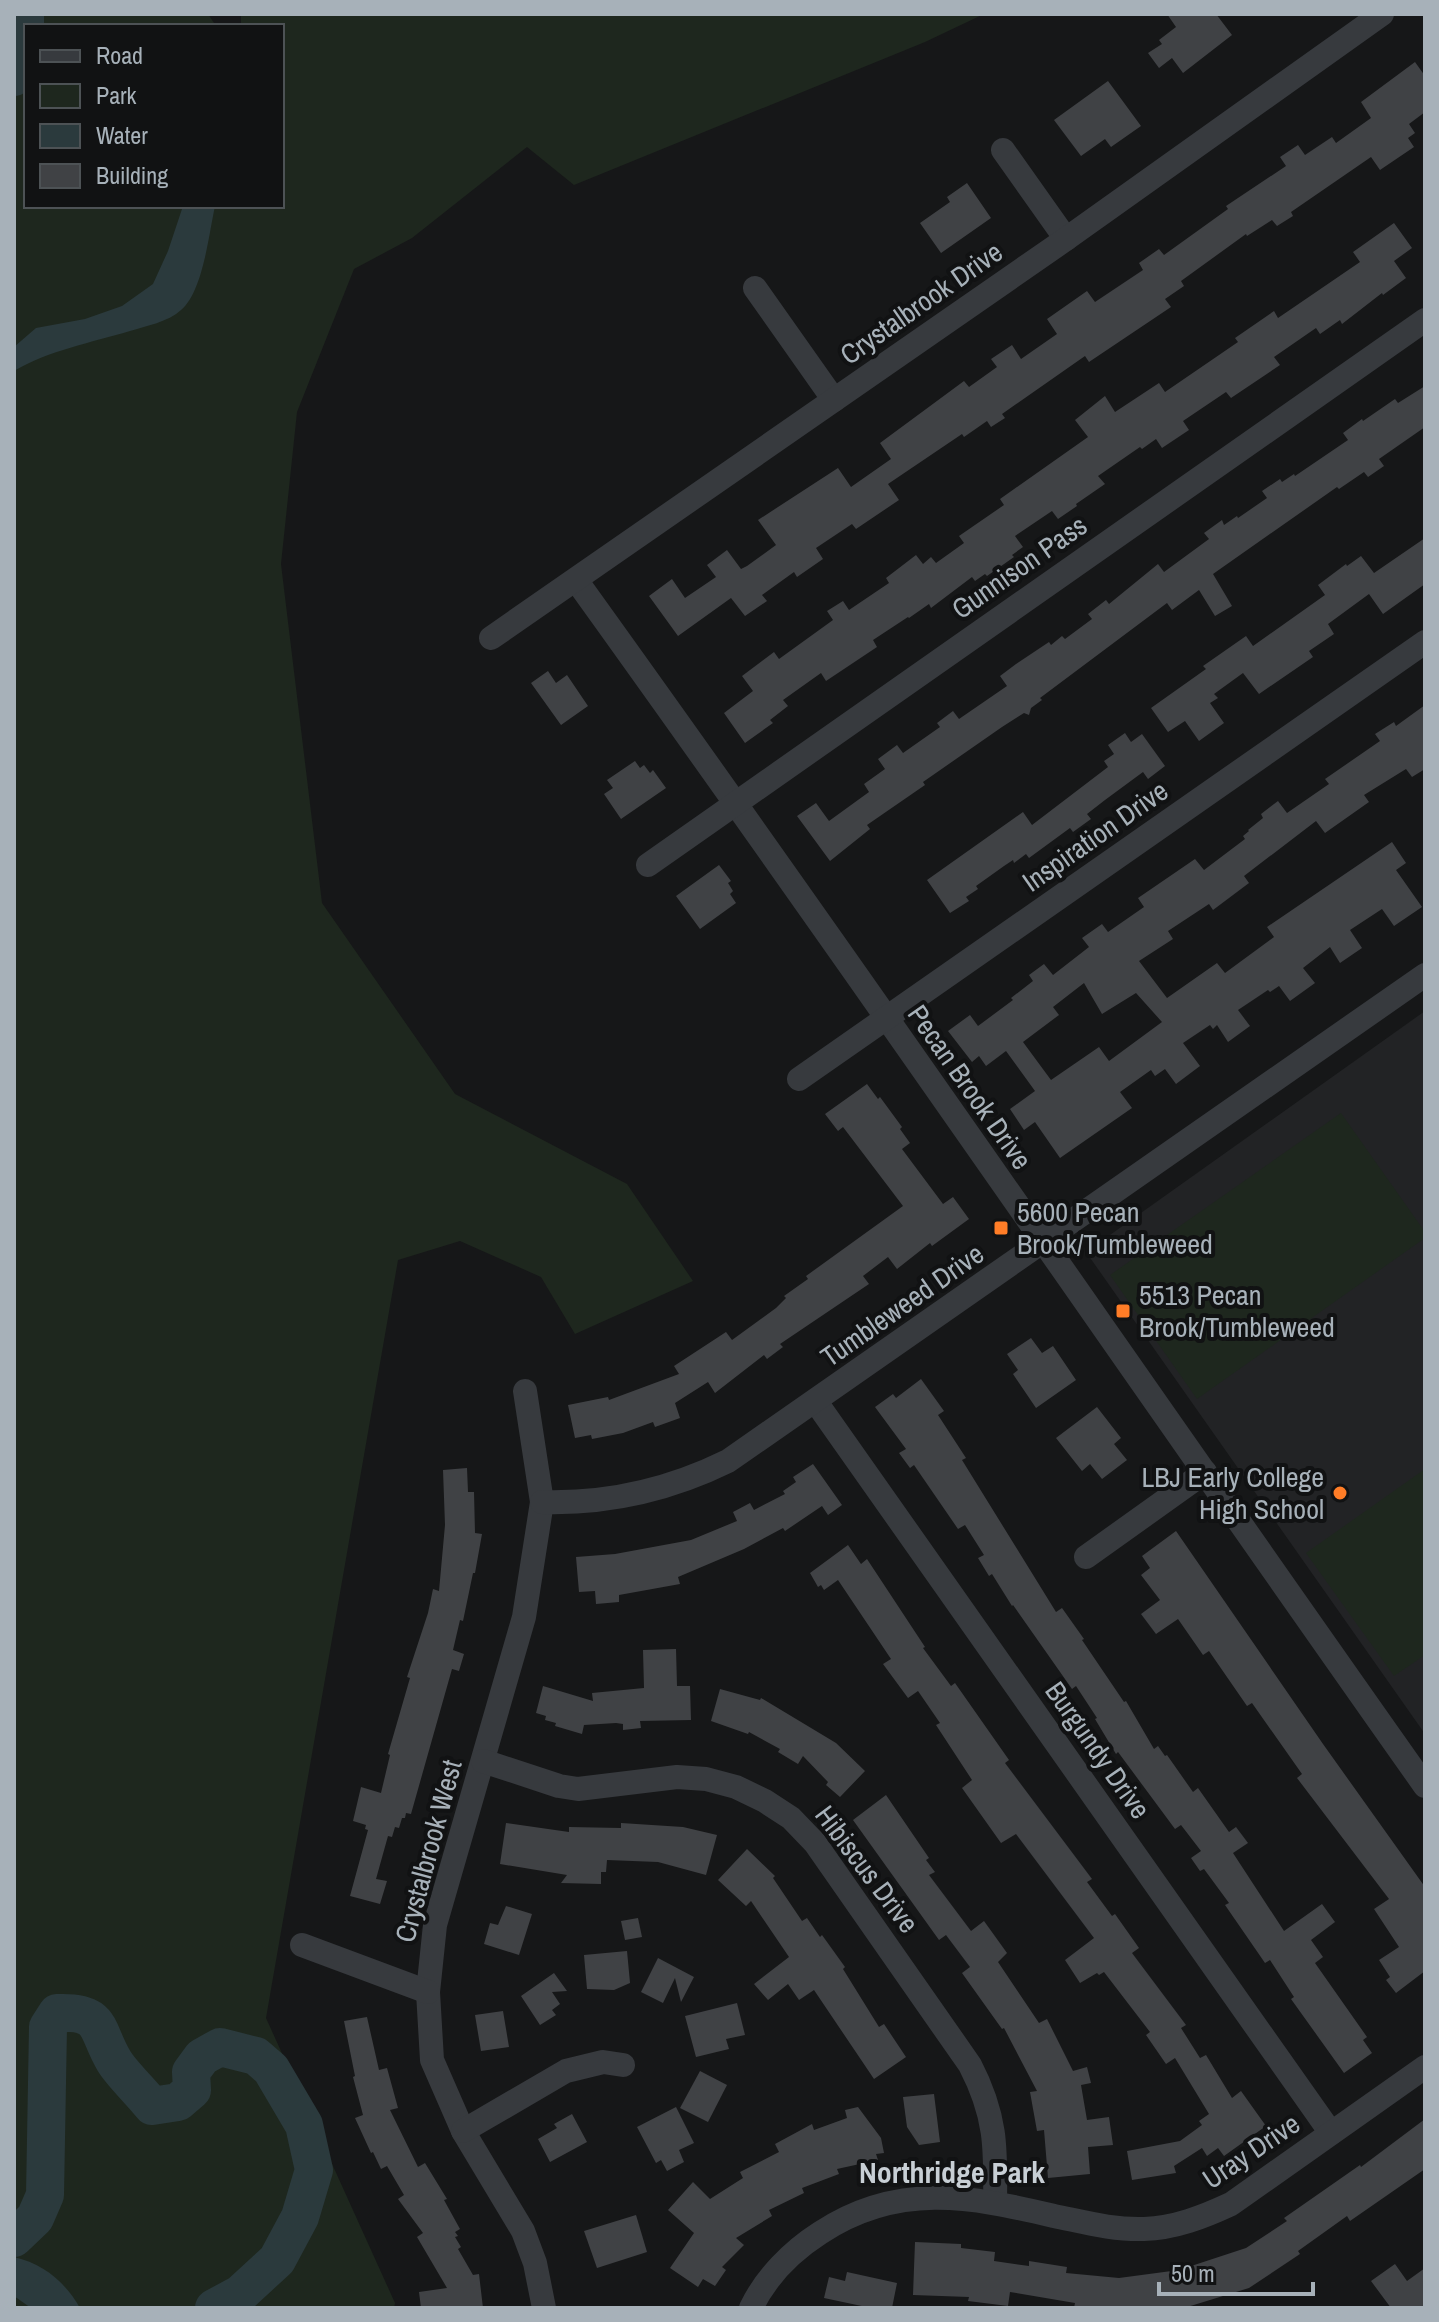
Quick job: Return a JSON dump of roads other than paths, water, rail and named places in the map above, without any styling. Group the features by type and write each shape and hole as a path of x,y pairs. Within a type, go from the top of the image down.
{"street":[{"name":"Crystalbrook Drive","path":"491,638 1066,239 1382,14"},
{"path":"1003,150 1066,239"},
{"path":"755,288 834,400"},
{"name":"Gunnison Pass","path":"648,865 1425,320"},
{"name":"Pecan Brook Drive","path":"576,580 737,803 885,1019 1425,1786"},
{"name":"Inspiration Drive","path":"799,1079 1425,642"},
{"name":"Tumbleweed Drive","path":"542,1502 567,1503 619,1497 671,1486 728,1461 1425,975"},
{"name":"Crystalbrook West","path":"525,1391 542,1502 524,1617 435,1925 428,1992 432,2060 463,2131 523,2231 535,2263 544,2308"},
{"name":"Burgundy Drive","path":"816,1402 1331,2133"},
{"path":"1086,1557 1205,1472"},
{"name":"Hibiscus Drive","path":"483,1761 559,1786 578,1789 666,1777 706,1779 736,1787 791,1818 815,1843 844,1882 970,2065 986,2095 996,2151 995,2202"},
{"path":"302,1945 428,1992"},
{"path":"463,2131 566,2071 603,2062 623,2065"},
{"name":"Uray Drive","path":"751,2308 767,2282 795,2252 846,2217 897,2201 927,2197 995,2202 1114,2228 1171,2227 1201,2218 1231,2204 1425,2067"}],"water":[{"path":"182,208 215,208 200,276 189,301 181,310 157,323 56,352 14,371 14,347 36,328 85,319 122,306 153,284"},
{"path":"14,2257 35,2264 53,2275 80,2308 31,2308 14,2296"}],"waterway":[{"path":"25,14 25,24"},
{"path":"14,77 24,54"},
{"path":"14,2238 35,2218 45,2195 48,2027 57,2013 72,2013 91,2019 117,2066 152,2106 178,2102 192,2090 191,2072 202,2057 220,2047 256,2056 271,2069 304,2125 314,2170 300,2217 277,2260 240,2294 214,2308"}],"place":[{"name":"5600 Pecan Brook/Tumbleweed","path":"1001,1228"},
{"name":"5513 Pecan Brook/Tumbleweed","path":"1123,1311"},
{"name":"LBJ Early College High School","path":"1340,1493"}],"district":[{"name":"Northridge Park","path":"952,2172"}]}
